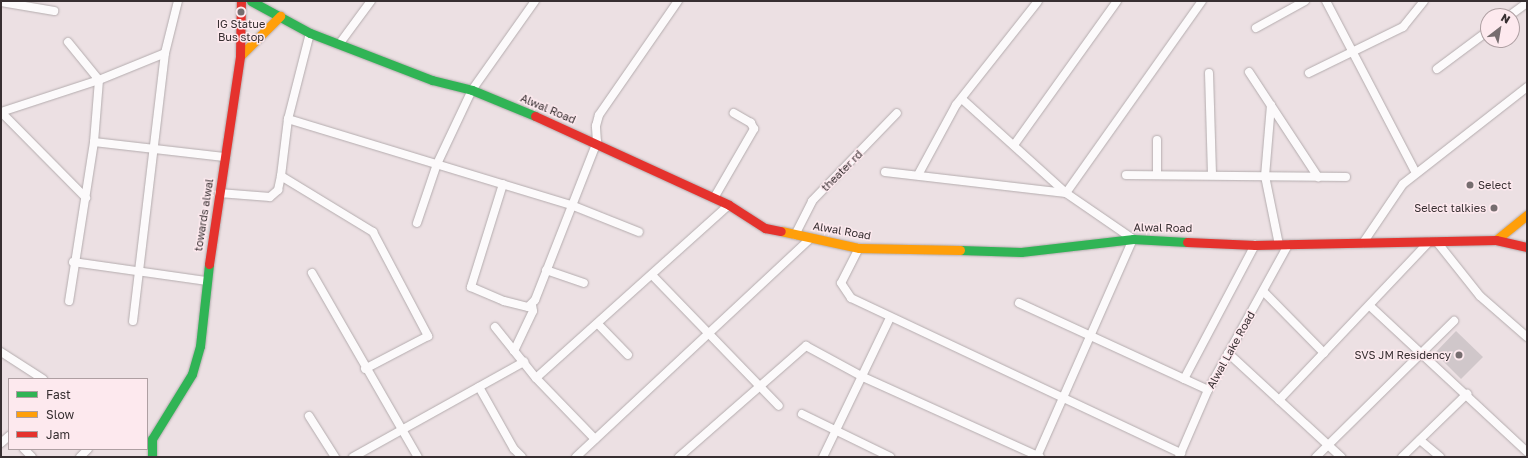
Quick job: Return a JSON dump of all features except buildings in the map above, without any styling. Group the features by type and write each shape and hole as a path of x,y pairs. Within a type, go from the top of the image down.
{"main road":[{"name":"towards alwal","path":"148,452 152,439 195,367 200,346 206,281 240,56 241,1"},
{"name":"Alwal Road","path":"250,1 310,33 340,43 432,80 472,90 597,142 730,205 765,228 859,248 1021,252 1133,239 1255,245 1496,240 1527,246"},
{"path":"240,56 280,16"},
{"path":"1496,240 1527,215"},
{"name":"towards alwal","path":"148,433 154,426 162,423"}],"street":[{"path":"133,321 137,272 154,150 165,53 178,1"},
{"path":"340,43 371,1"},
{"path":"417,223 437,164 472,90 535,1"},
{"path":"514,351 532,316 532,305 597,142 596,126 599,115 678,1"},
{"path":"918,175 962,99 1038,1"},
{"path":"1014,145 1117,1"},
{"path":"1066,193 1202,1"},
{"path":"1256,28 1305,1"},
{"path":"1326,1 1416,173"},
{"path":"1309,73 1403,27 1424,1"},
{"path":"1,2 54,11"},
{"path":"219,193 270,197 278,190 288,119 310,33"},
{"path":"1437,69 1480,37"},
{"path":"68,42 99,80 94,142 86,198 73,262 69,301"},
{"path":"86,198 1,112 99,80 165,53"},
{"path":"1249,72 1318,176"},
{"path":"1208,74 1212,175"},
{"path":"1362,243 1403,184 1526,89"},
{"path":"679,457 806,346 863,377 1038,457 1066,397 1089,335 1133,239 1066,193 962,99"},
{"path":"1271,106 1265,176 1279,245"},
{"path":"714,198 754,130 751,123 734,113"},
{"name":"theater rd","path":"795,235 812,201 897,113"},
{"path":"288,119 571,205 639,232"},
{"path":"1156,140 1157,175"},
{"path":"94,142 224,157"},
{"path":"885,172 1066,193"},
{"path":"1126,175 1346,177"},
{"path":"281,176 373,232 428,336 365,369"},
{"path":"503,184 471,287 515,304 532,305"},
{"path":"536,378 730,205"},
{"path":"576,457 811,238"},
{"path":"1279,400 1433,242 1480,296 1527,337"},
{"path":"1184,379 1255,245"},
{"name":"Alwal Lake Road","path":"1180,455 1208,390 1288,245"},
{"path":"859,248 841,283 851,298 890,318 1066,397 1180,455"},
{"path":"73,262 206,281"},
{"path":"546,270 584,282"},
{"path":"312,273 365,369 418,457"},
{"path":"652,275 779,406"},
{"path":"1263,291 1324,353"},
{"path":"1020,303 1208,390"},
{"path":"1370,306 1421,354 1467,394 1527,452"},
{"path":"823,457 863,377 890,318"},
{"path":"1316,457 1454,321"},
{"path":"598,324 628,355"},
{"path":"495,327 536,378 595,439"},
{"path":"1,352 41,378"},
{"path":"1228,353 1341,457"},
{"path":"353,457 524,362"},
{"path":"479,387 514,449 522,457"},
{"path":"1402,457 1467,394"},
{"path":"802,414 835,432 890,457"},
{"path":"309,416 335,457"},
{"path":"1420,440 1440,457"}],"traffic: fast":[{"path":"251,1 310,33 432,80 472,90 535,116"},
{"path":"960,250 1021,252 1133,239 1187,242"},
{"path":"152,457 152,439 192,374 200,346 209,264"}],"traffic: slow":[{"path":"240,56 280,16"},
{"path":"1496,240 1527,215"},
{"path":"781,231 859,248 960,250"}],"traffic: jam":[{"path":"209,264 240,56 241,1"},
{"path":"535,116 729,205 765,228 781,231"},
{"path":"1187,242 1255,245 1496,240 1527,247"}],"place":[{"name":"IG Statue Bus stop","path":"241,12"},
{"name":"Select","path":"1470,185"},
{"name":"Select talkies","path":"1494,208"},
{"name":"SVS JM Residency","path":"1459,355"}]}
